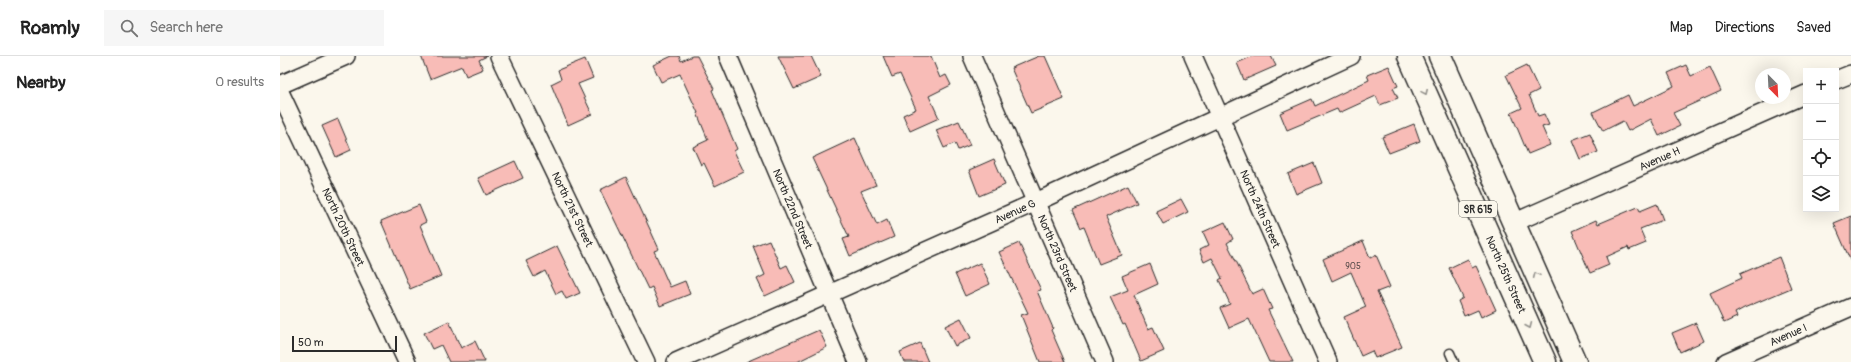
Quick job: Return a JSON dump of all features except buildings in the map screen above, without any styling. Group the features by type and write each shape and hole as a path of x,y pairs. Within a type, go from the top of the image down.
{"main road":[{"name":"North 25th Street","path":"1409,56 1545,362"},
{"path":"1430,56 1481,170 1496,183"},
{"name":"SR 615","path":"1440,56 1575,362"}],"street":[{"path":"280,86 346,56"},
{"name":"North 21st Street","path":"499,56 646,362"},
{"name":"North 22nd Street","path":"728,56 858,362"},
{"name":"North 23rd Street","path":"972,56 1105,362"},
{"name":"North 24th Street","path":"1193,56 1328,362"},
{"name":"Avenue G","path":"676,362 1036,202 1351,56"},
{"path":"1839,79 1851,74"},
{"name":"North 20th Street","path":"280,92 407,362"},
{"name":"Avenue H","path":"1513,223 1803,95"},
{"name":"Avenue I","path":"1726,362 1851,307"}],"lane":[{"path":"1450,354 1454,362"}]}
